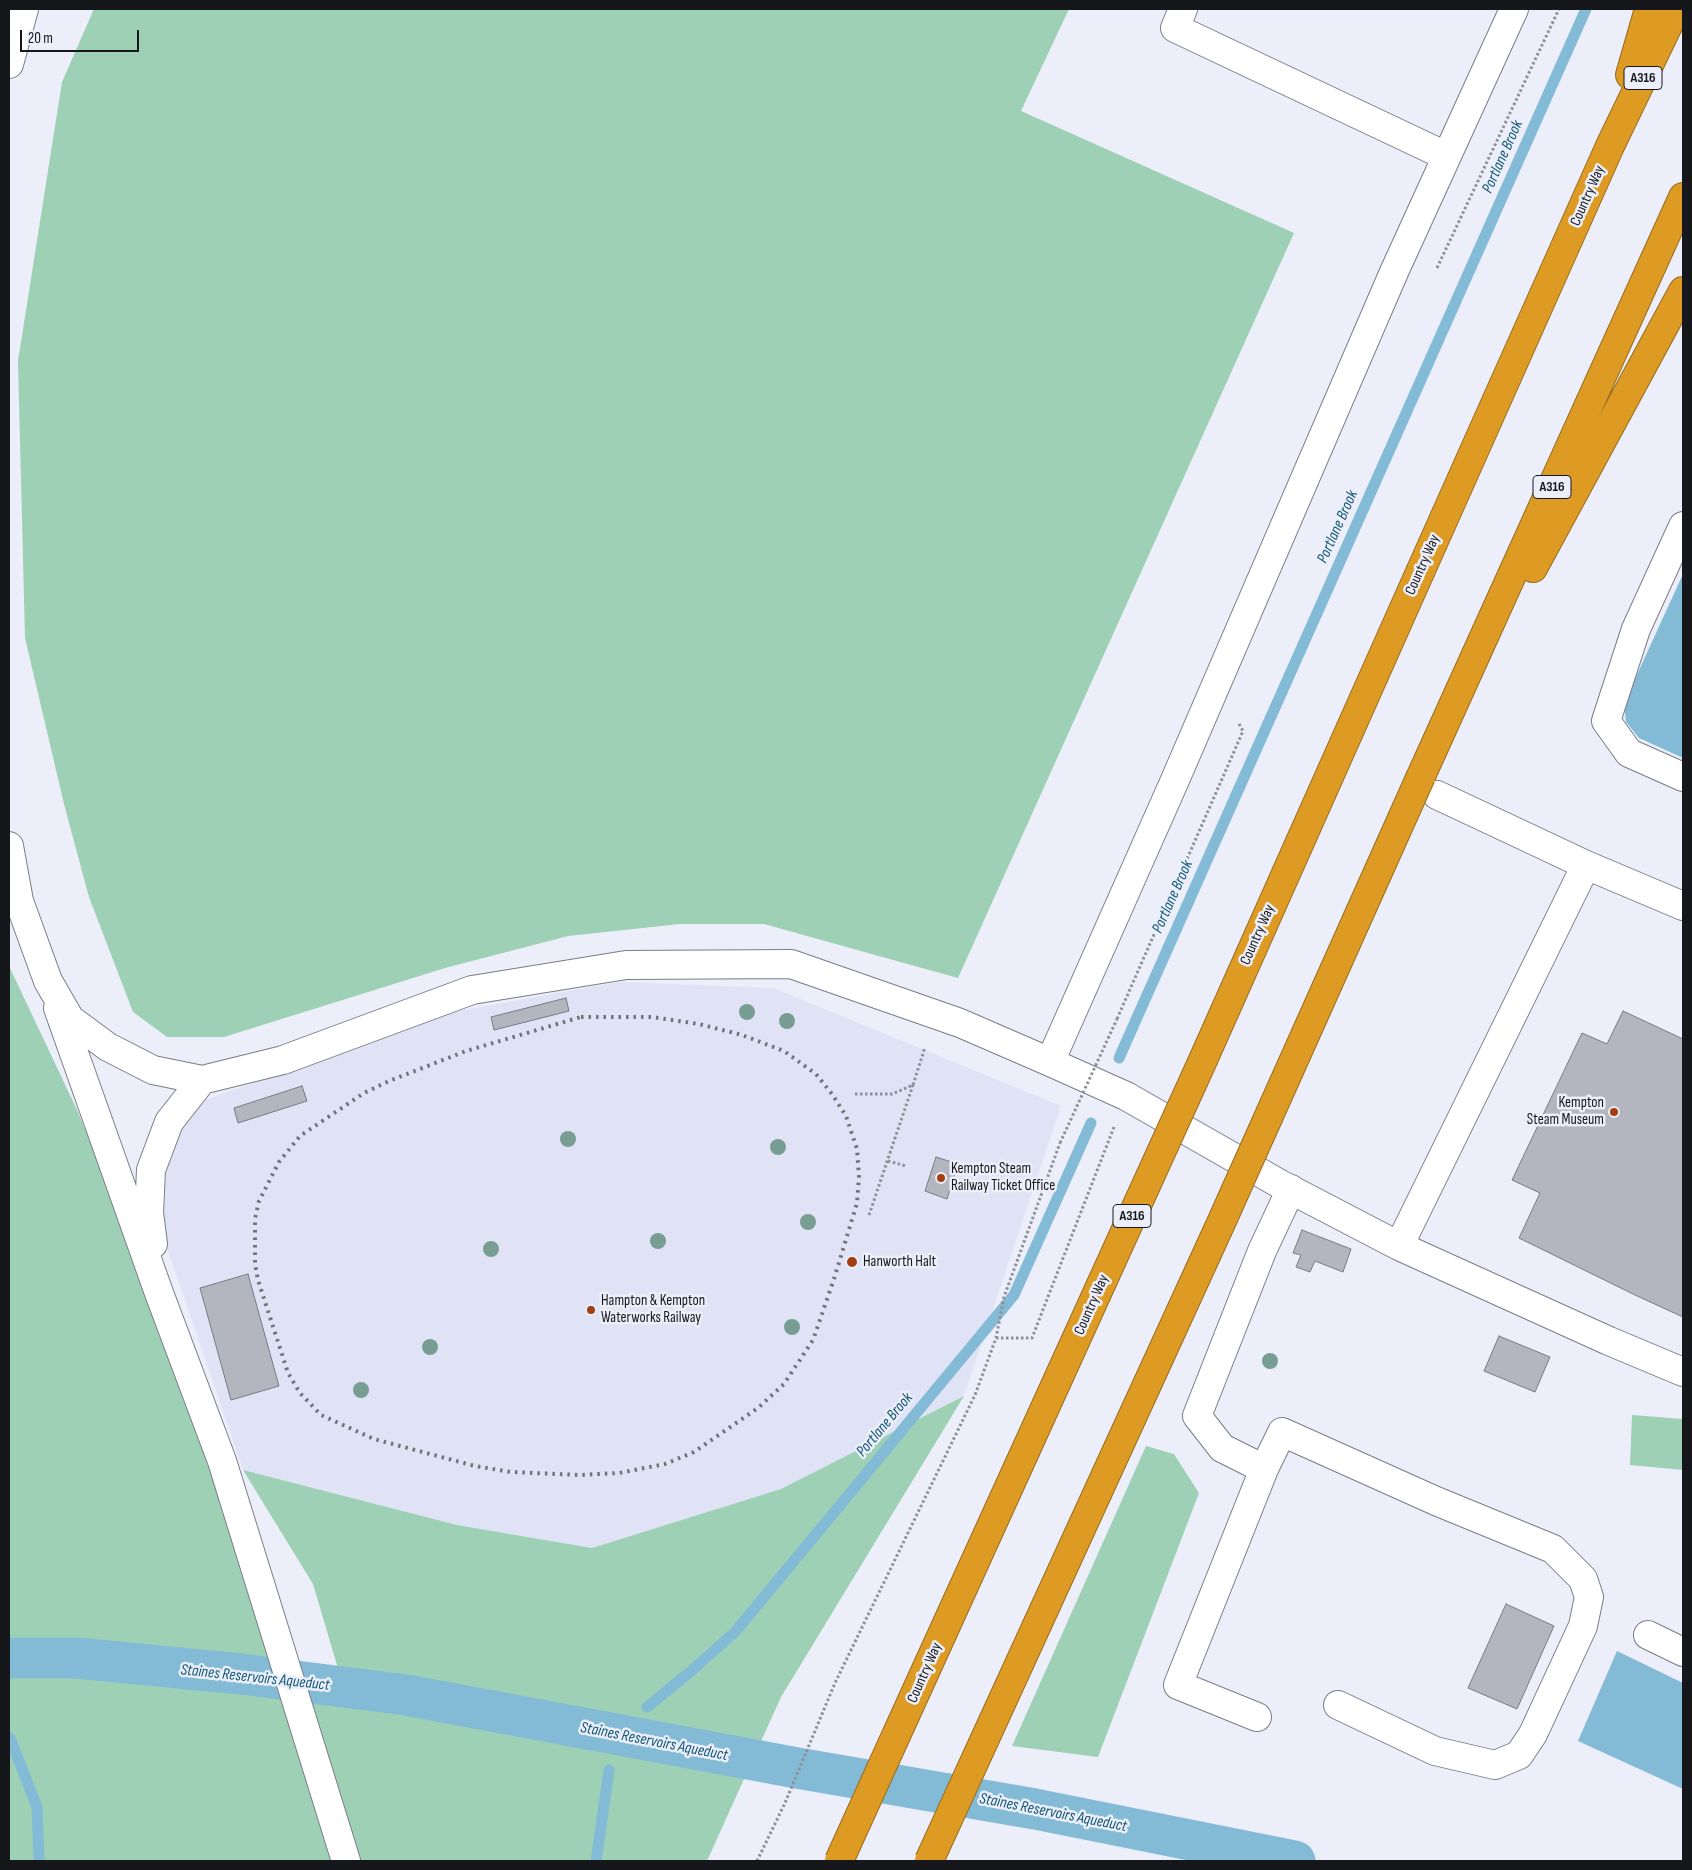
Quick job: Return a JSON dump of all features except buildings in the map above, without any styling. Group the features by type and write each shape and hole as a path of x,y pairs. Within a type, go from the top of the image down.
{"highway":[{"path":"1610,146 1648,9"},
{"name":"Country Way","path":"839,1861 1207,1051 1610,146 1676,9"},
{"name":"A316","path":"929,1861 1217,1232 1429,786 1683,197"},
{"path":"1429,786 1683,291"}],"lane":[{"path":"9,64 24,9"},
{"path":"1183,9 1175,28 1446,156"},
{"path":"1050,1062 1446,156 1514,9"},
{"path":"1683,526 1636,629 1606,721 1629,752 1683,777"},
{"path":"1429,786 1586,864 1683,906"},
{"path":"9,846 19,902 159,1293 222,1462 346,1861"},
{"path":"1399,1246 1586,864"},
{"path":"48,980 70,1019 108,1047 153,1070 202,1080 283,1060 472,990 626,965 791,964 960,1023 1126,1096 1280,1184 1399,1246 1609,1341 1683,1372"},
{"path":"159,1293 149,1213 151,1170 169,1122 202,1080"},
{"path":"1264,1469 1222,1448 1197,1416 1262,1251 1291,1189"},
{"path":"1258,1717 1178,1685 1264,1469 1282,1432 1436,1501 1553,1549 1583,1579 1589,1597 1583,1626 1533,1734 1519,1755 1495,1765 1435,1751 1338,1705"},
{"path":"1648,1635 1683,1652"}],"path":[{"path":"757,1861 785,1803 835,1684 975,1395 996,1338 1004,1297 1060,1143 1244,731"},
{"path":"869,1215 926,1044 960,1023"},
{"path":"855,1094 892,1094 913,1085"},
{"path":"996,1338 1032,1338 1126,1096"},
{"path":"888,1161 906,1166"}],"shaded area":[{"name":"Hampton & Kempton Waterworks Railway","path":"619,982 773,988 1061,1106 964,1396 781,1489 592,1548 457,1525 243,1470 159,1224 169,1151 199,1102 458,1011"}],"green space":[{"path":"94,9 1069,9 1021,111 1294,233 958,978 764,924 680,924 568,936 445,968 224,1037 167,1037 133,1012 89,897 64,804 25,638 18,361 62,82"},
{"path":"9,966 78,1112 222,1461 301,1694 347,1699 313,1584 243,1470 457,1525 592,1548 781,1489 964,1396 781,1697 707,1861 9,1861"},
{"path":"1632,1415 1683,1419 1683,1470 1630,1465"},
{"path":"1146,1446 1174,1454 1199,1493 1098,1757 1012,1746"}],"water":[{"path":"1683,574 1683,758 1639,738 1626,722 1624,703"},
{"path":"1617,1651 1683,1683 1683,1789 1578,1741"}],"waterway":[{"name":"Portlane Brook","path":"1119,1058 1586,9"},
{"name":"Portlane Brook","path":"647,1707 735,1632 1014,1295 1091,1123"},
{"name":"Staines Reservoirs Aqueduct","path":"9,1658 76,1658 241,1674 406,1695 797,1768 1035,1809 1295,1861"},
{"path":"10,1738 37,1807 39,1861"},
{"name":"Portlane Brook","path":"596,1861 609,1770"}],"railway":[{"path":"581,1017 652,1017 699,1024 742,1035 784,1051 816,1074 832,1094 846,1116 857,1149 859,1177 857,1203 813,1340 784,1384 758,1408 694,1452 665,1464 619,1473 580,1475 511,1472 475,1466 374,1439 321,1415 300,1393 288,1373 258,1280 255,1264 255,1219 259,1201 279,1162 300,1136 364,1093 389,1081 466,1051 581,1017"}],"place":[{"name":"Kempton Steam Museum","path":"1614,1112"},
{"name":"Kempton Steam Railway Ticket Office","path":"941,1178"},
{"name":"Hanworth Halt","path":"852,1262"},
{"name":"Hampton & Kempton Waterworks Railway","path":"591,1310"}]}
